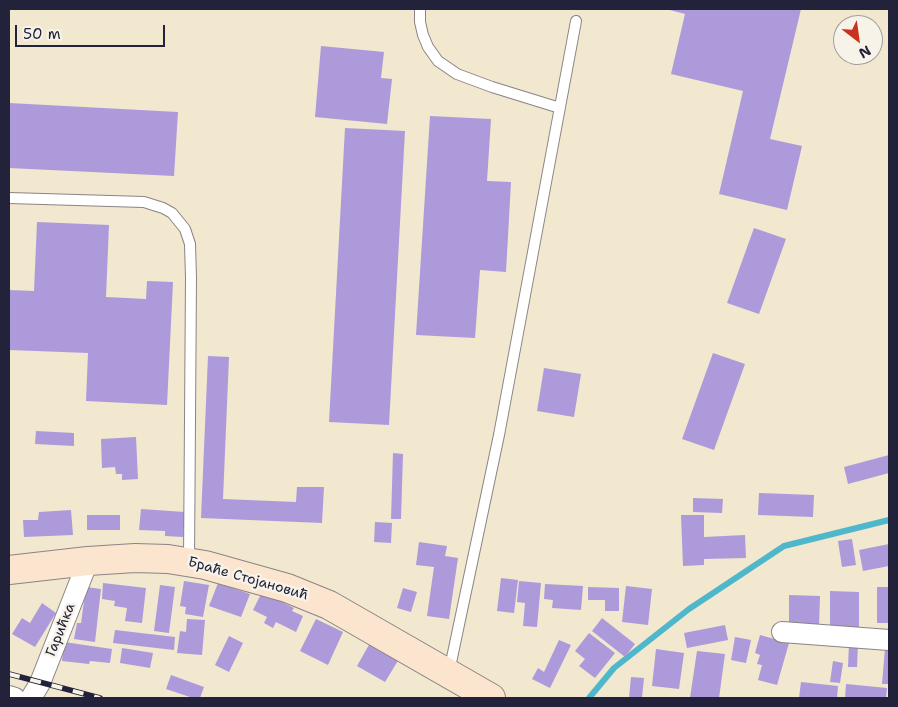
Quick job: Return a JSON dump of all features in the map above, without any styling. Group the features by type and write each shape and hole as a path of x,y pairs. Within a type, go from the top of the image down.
{"main road":[{"name":"Браће Стојановић","path":"9,570 135,558 168,558 189,561 287,588 330,605 491,698"}],"street":[{"name":"Гарићка","path":"31,698 40,683 88,561"},
{"path":"782,632 889,640"},
{"path":"9,696 15,698"}],"lane":[{"path":"420,9 423,35 428,47 438,61 457,74 560,108"},
{"path":"449,673 499,435 576,21"},
{"path":"9,198 144,202 172,213 185,229 190,244 191,278 189,561"}],"building":[{"path":"666,9 801,9 770,139 802,146 787,210 719,194 743,91 671,74 685,14"},
{"path":"321,46 384,52 381,78 392,79 387,124 315,117"},
{"path":"9,103 178,112 174,176 9,168"},
{"path":"430,116 491,119 487,181 511,182 506,272 480,270 475,338 416,335"},
{"path":"345,128 405,131 389,425 329,422"},
{"path":"37,222 109,225 106,297 146,299 147,281 173,282 167,405 86,401 88,353 9,350 9,290 34,291"},
{"path":"754,228 786,239 759,314 727,303"},
{"path":"713,353 745,364 714,450 682,439"},
{"path":"208,356 229,357 223,499 296,502 297,487 324,487 322,523 201,518"},
{"path":"544,368 581,374 574,417 537,411"},
{"path":"36,431 74,433 74,446 35,444"},
{"path":"136,437 138,479 122,480 122,474 116,474 115,467 102,468 101,439"},
{"path":"393,453 403,454 401,519 391,519"},
{"path":"889,455 889,473 848,484 844,467"},
{"path":"759,493 814,495 813,517 758,515"},
{"path":"693,498 723,499 722,513 693,512"},
{"path":"141,509 185,512 183,537 165,536 165,531 139,530"},
{"path":"71,510 73,535 24,537 23,520 38,520 39,512"},
{"path":"87,515 120,515 120,530 87,530"},
{"path":"681,515 704,515 704,537 745,535 746,558 704,559 704,565 683,566"},
{"path":"375,522 392,523 391,543 374,542"},
{"path":"852,539 856,565 842,567 838,541"},
{"path":"419,542 447,546 445,556 458,558 449,619 427,616 434,567 416,565"},
{"path":"889,544 889,566 863,571 859,550"},
{"path":"501,578 518,580 514,613 497,611"},
{"path":"184,581 209,585 203,617 185,614 186,607 180,606"},
{"path":"519,581 541,583 537,627 523,626 525,603 517,602"},
{"path":"103,583 146,588 142,623 125,621 127,608 114,606 115,601 102,599"},
{"path":"218,583 250,594 241,617 209,606"},
{"path":"545,584 583,586 581,610 552,608 553,600 544,599"},
{"path":"160,585 175,587 169,633 154,631"},
{"path":"626,586 652,589 648,625 622,622"},
{"path":"86,587 101,589 95,642 74,639 77,623 81,623"},
{"path":"588,587 619,588 619,611 605,611 605,600 588,600"},
{"path":"877,587 889,587 889,623 877,623"},
{"path":"403,588 417,592 411,612 397,608"},
{"path":"830,591 859,592 859,628 830,628"},
{"path":"262,592 294,608 292,611 303,616 296,632 276,622 273,628 264,623 267,617 253,610"},
{"path":"789,595 820,596 819,626 789,625"},
{"path":"42,603 56,613 35,647 12,634 22,618 30,623"},
{"path":"602,618 635,644 625,657 592,631"},
{"path":"187,619 205,620 202,655 177,653 180,631 186,632"},
{"path":"316,619 343,632 328,665 300,651"},
{"path":"725,625 728,640 687,648 684,633"},
{"path":"115,630 175,637 174,650 113,643"},
{"path":"589,633 615,653 595,678 579,666 585,659 575,651"},
{"path":"760,635 789,643 777,685 758,680 762,665 757,664 760,655 755,653"},
{"path":"229,636 243,643 229,672 215,665"},
{"path":"735,637 751,640 746,663 731,660"},
{"path":"559,640 571,645 550,688 532,679 538,668 544,672"},
{"path":"64,642 112,649 110,663 90,661 89,664 62,661"},
{"path":"370,643 399,659 385,682 357,666"},
{"path":"849,643 858,643 857,667 848,667"},
{"path":"122,648 153,653 150,668 120,663"},
{"path":"885,648 889,648 889,684 882,684"},
{"path":"656,649 684,653 679,689 652,686"},
{"path":"697,651 725,654 719,698 690,698"},
{"path":"833,661 843,663 840,683 830,682"},
{"path":"171,675 204,687 200,698 193,698 166,689"},
{"path":"631,677 644,678 642,698 629,698"},
{"path":"801,682 838,686 837,698 799,698"},
{"path":"846,684 887,688 886,698 845,698"}],"waterway":[{"path":"589,698 614,668 689,609 784,546 889,520"}],"railway":[{"path":"9,674 100,698"}]}
